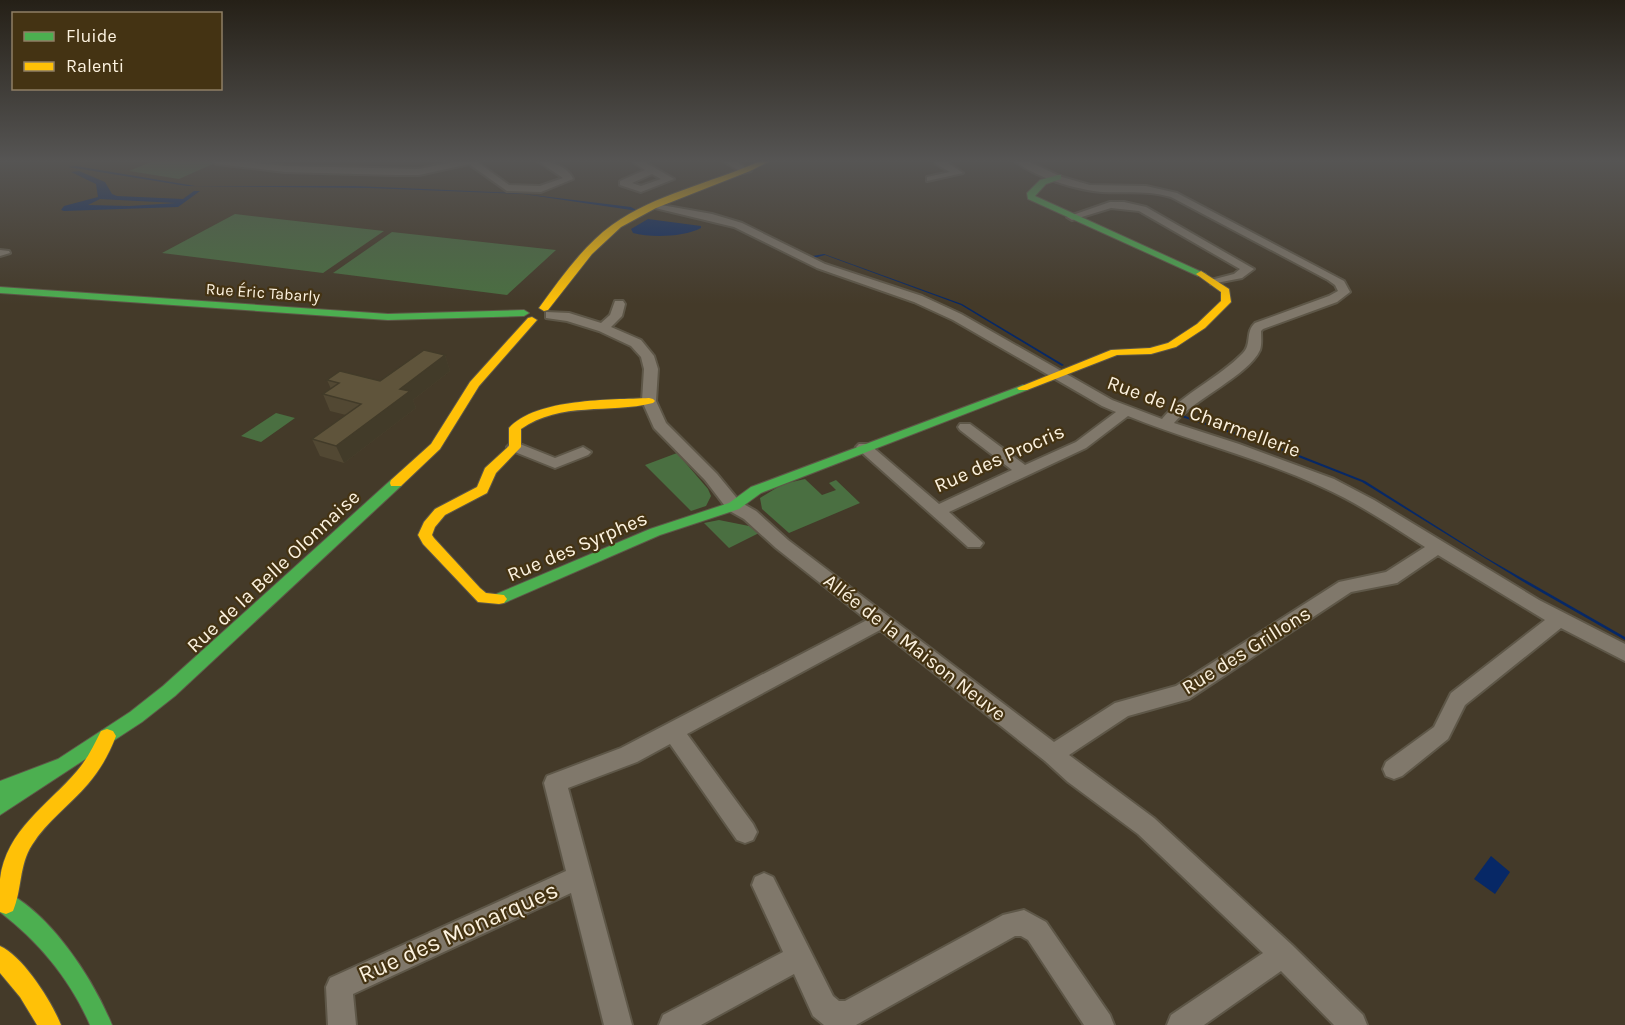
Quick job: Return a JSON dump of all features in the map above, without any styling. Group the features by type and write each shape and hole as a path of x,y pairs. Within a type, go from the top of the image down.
{"street":[{"path":"649,401 651,369 648,356 636,343 603,328 547,311 609,232 629,218 652,209"},
{"name":"Rue de la Charmellerie","path":"666,209 712,217 738,225 821,266 918,299 1126,411 1234,447 1328,483 1368,504 1558,620 1625,653"},
{"path":"734,506 756,490 1113,353 1162,348 1200,328 1226,302 1226,291 1215,282 1055,209"},
{"path":"1072,217 1100,209"},
{"path":"1136,209 1149,212 1248,269 1238,276 1215,282"},
{"path":"1166,424 1179,408 1228,375 1251,353 1254,348 1255,330 1259,326 1333,300 1344,292 1343,287 1320,271 1201,209"},
{"name":"Rue Éric Tabarly","path":"0,290 388,317 528,317 540,320 547,311"},
{"path":"603,328 616,316 619,304"},
{"name":"Rue de la Belle Olonnaise","path":"0,807 136,717 190,673 436,446 474,384 528,317"},
{"name":"Rue des Syrphes","path":"649,401 565,410 525,421 516,426 513,434 515,447 490,471 482,490 446,508 425,530 428,541 483,598 493,600 513,595 655,532 734,506"},
{"name":"Allée de la Maison Neuve","path":"649,401 659,425 711,477 734,506 750,515 782,544 1053,754 1076,775 1146,826 1283,954 1353,1025"},
{"name":"Rue des Procris","path":"864,447 937,511 1081,445 1126,411"},
{"path":"964,427 1023,471"},
{"path":"515,447 555,463 583,452"},
{"path":"937,511 974,543"},
{"name":"Rue des Grillons","path":"1053,754 1122,709 1182,693 1346,587 1391,578 1438,548"},
{"path":"1394,769 1441,733 1458,699 1558,620"},
{"path":"618,1025 555,783 629,755 881,621"},
{"path":"674,732 745,832"},
{"path":"101,1025 78,976 56,948 3,902 13,866 26,838 38,822 92,770 100,759 107,736"},
{"path":"0,789 60,766"},
{"name":"Rue des Monarques","path":"342,1025 339,987 579,877"},
{"path":"764,885 823,1006 834,1015 847,1016 1012,924 1024,923 1037,932 1100,1025"},
{"path":"1181,1025 1283,954"},
{"path":"0,957 20,977 40,1005 50,1025"},
{"path":"673,1025 798,958"}],"green space":[{"path":"235,214 384,231 323,273 162,253"},
{"path":"392,232 556,250 507,295 333,273"},
{"path":"276,413 295,418 261,442 241,436"},
{"path":"677,453 708,489 711,496 706,506 691,511 645,465"},
{"path":"805,479 822,495 836,490 829,483 836,480 860,503 789,533 762,509 760,498 783,484"},
{"path":"719,520 749,526 759,533 729,548 704,523"}],"water":[{"path":"62,209 126,209 64,211"},
{"path":"648,219 701,226 701,228 667,236 633,233 631,229"},
{"path":"824,254 962,304 1064,365 1062,366 961,305 825,255 810,259 807,257"},
{"path":"1182,415 1284,449 1365,481 1485,557 1625,637 1625,640 1522,581 1362,482 1283,451 1182,417"},
{"path":"1491,856 1510,872 1495,894 1474,879"}],"building":[{"path":"424,350 445,355 400,389 410,391 336,446 312,439 361,404 323,394 339,383 327,380 340,371 380,381"}],"traffic: fast":[{"path":"1057,209 1201,274"},
{"path":"0,290 388,317 524,313"},
{"path":"499,599 655,532 734,506 756,490 1023,388"},
{"path":"0,807 136,717 169,691 396,483"},
{"path":"0,789 60,766"},
{"path":"0,899 32,925 60,954 83,988 101,1025"}],"traffic: slow":[{"path":"544,308 608,232 649,209"},
{"path":"1023,388 1115,352 1151,351 1172,345 1201,326 1226,302 1226,291 1201,274"},
{"path":"396,483 436,446 474,384 532,320"},
{"path":"499,599 483,598 475,592 428,541 425,535 429,525 440,512 482,490 490,471 515,447 515,428 527,420 560,409 579,406 649,401"},
{"path":"6,904 15,861 26,837 36,824 82,779 92,766 107,736"},
{"path":"0,957 28,989 50,1025"}]}
